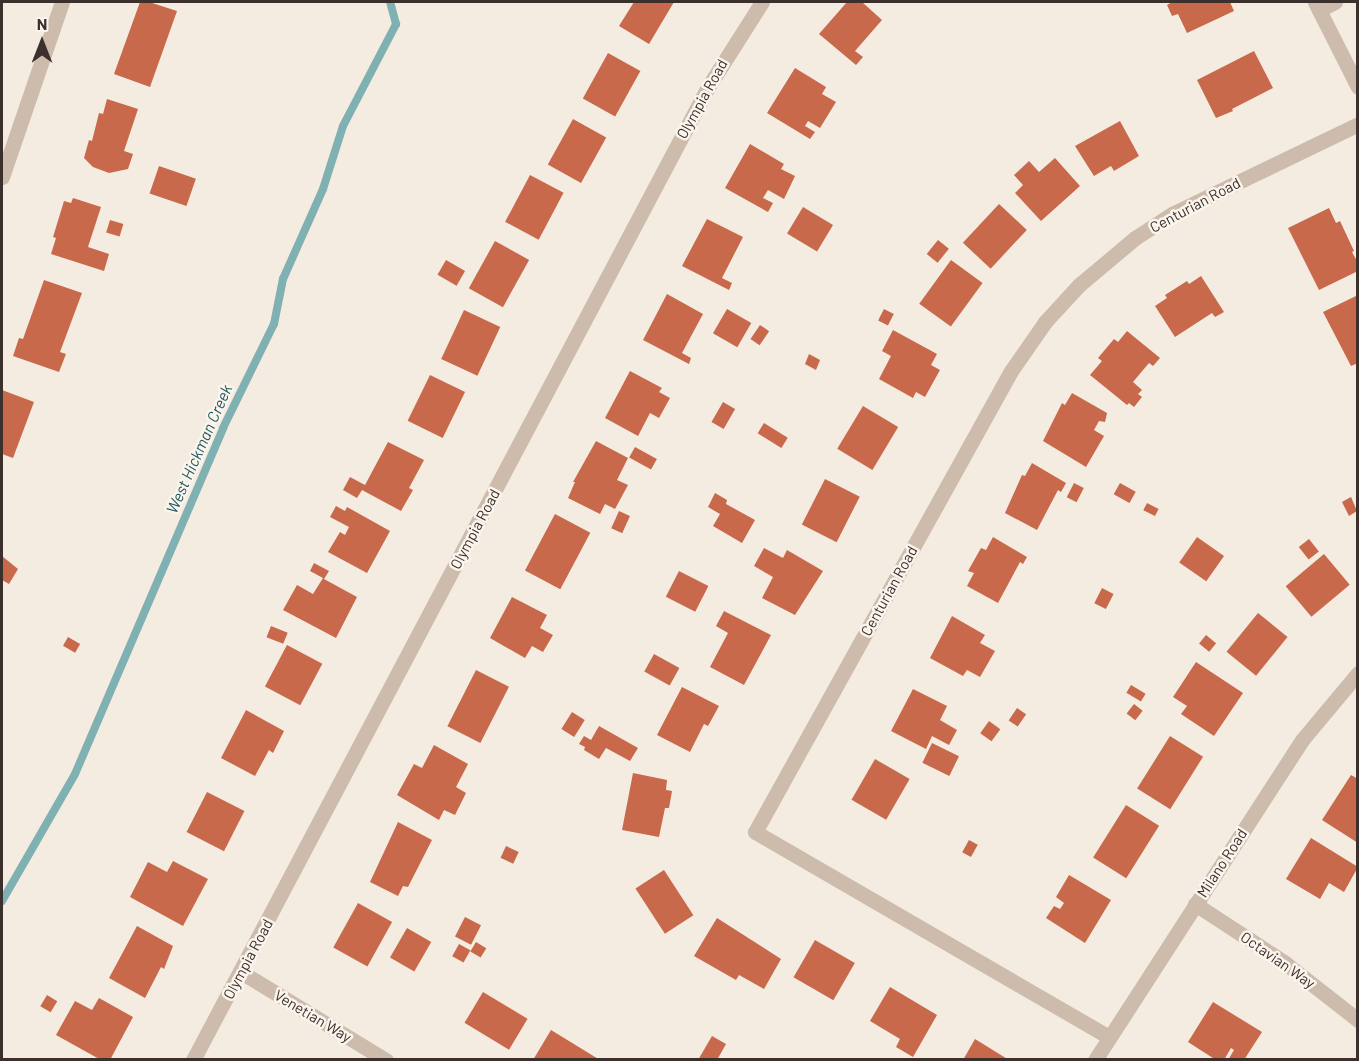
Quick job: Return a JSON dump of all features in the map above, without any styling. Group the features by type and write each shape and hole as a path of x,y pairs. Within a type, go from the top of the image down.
{"street":[{"path":"2,177 62,2"},
{"name":"Olympia Road","path":"194,1059 708,87 762,2"},
{"path":"1335,2 1317,5 1358,87"},
{"name":"Centurian Road","path":"1109,1037 755,832 1011,370 1045,322 1079,285 1135,238 1172,214 1358,124"},
{"name":"Milano Road","path":"1095,1059 1302,740 1358,673"},
{"name":"Octavian Way","path":"1195,904 1285,963 1358,1020"},
{"name":"Venetian Way","path":"241,972 386,1059"}],"building":[{"path":"140,2 149,2 177,11 150,87 114,74"},
{"path":"634,2 674,2 649,44 619,26"},
{"path":"847,2 862,2 882,20 855,51 863,57 856,65 819,34"},
{"path":"1172,2 1230,2 1234,11 1187,33 1178,14 1172,16 1167,5"},
{"path":"1254,51 1273,88 1216,118 1197,80"},
{"path":"608,53 640,71 615,116 583,98"},
{"path":"795,68 826,87 822,94 836,102 820,128 808,121 805,126 815,132 810,139 767,113"},
{"path":"107,99 138,109 124,151 133,154 128,169 109,173 93,167 84,158 89,140 92,141 99,113 103,114"},
{"path":"573,119 606,137 581,183 548,164"},
{"path":"1120,121 1139,156 1114,171 1111,166 1094,176 1075,146"},
{"path":"750,144 784,164 781,169 795,176 784,199 768,190 763,198 773,203 768,212 725,188"},
{"path":"1055,158 1080,186 1041,221 1015,193 1023,185 1014,175 1029,161 1039,172"},
{"path":"159,166 196,179 186,206 150,193"},
{"path":"530,175 564,193 539,240 505,222"},
{"path":"73,198 101,207 88,247 109,254 104,271 51,254 56,238 53,237 64,201 71,203"},
{"path":"999,204 1027,230 991,269 963,243"},
{"path":"803,207 833,225 817,252 787,234"},
{"path":"1329,208 1336,223 1340,221 1354,251 1352,252 1358,263 1358,271 1319,290 1288,228"},
{"path":"707,219 743,237 722,278 732,283 729,290 682,266"},
{"path":"110,220 123,224 120,237 106,232"},
{"path":"938,240 949,249 938,263 927,254"},
{"path":"495,241 529,260 503,307 469,288"},
{"path":"446,260 465,271 457,286 438,275"},
{"path":"951,260 983,283 951,327 919,304"},
{"path":"1201,276 1224,312 1215,317 1212,313 1175,337 1155,306 1167,298 1165,295 1187,281 1189,284"},
{"path":"44,280 82,293 60,352 66,354 59,372 13,356 19,338 23,339"},
{"path":"667,294 703,314 682,353 691,358 689,364 643,340"},
{"path":"1358,295 1358,363 1351,366 1323,312"},
{"path":"727,309 751,323 737,347 713,333"},
{"path":"884,309 894,314 888,326 878,321"},
{"path":"464,310 500,327 477,376 441,359"},
{"path":"760,325 769,331 760,345 750,339"},
{"path":"893,330 937,354 931,365 940,370 925,397 916,392 913,398 879,379 891,356 882,351"},
{"path":"1127,331 1160,358 1153,366 1149,363 1133,382 1142,390 1138,394 1142,397 1134,407 1129,403 1127,405 1090,375 1102,361 1098,358 1114,339 1118,342"},
{"path":"809,354 820,360 816,370 805,364"},
{"path":"630,371 662,388 659,392 670,398 659,418 650,413 638,436 605,418"},
{"path":"430,375 465,392 443,438 408,421"},
{"path":"2,390 34,402 13,458 2,454"},
{"path":"1072,393 1107,413 1105,422 1099,421 1094,430 1104,436 1086,467 1043,441 1062,403 1065,405"},
{"path":"723,402 735,409 724,429 712,422"},
{"path":"863,406 898,427 872,470 837,449"},
{"path":"764,423 788,438 781,448 758,433"},
{"path":"596,441 628,458 617,480 628,485 615,509 605,504 600,514 568,498 575,482 573,482"},
{"path":"388,442 424,460 409,488 413,490 401,511 362,490 357,498 343,490 350,477 365,485"},
{"path":"635,447 657,459 651,470 629,457"},
{"path":"1032,463 1066,483 1061,492 1058,490 1037,530 1005,513 1022,475 1025,476"},
{"path":"825,479 860,497 837,542 802,524"},
{"path":"1074,483 1084,488 1077,502 1067,497"},
{"path":"1120,483 1136,492 1129,503 1114,494"},
{"path":"715,493 727,500 726,504 755,520 742,543 713,526 720,514 708,507"},
{"path":"1351,497 1357,511 1349,516 1342,502"},
{"path":"1147,503 1159,509 1155,516 1143,510"},
{"path":"336,506 345,511 347,507 390,531 367,573 328,552 340,532 345,535 349,527 330,517"},
{"path":"619,511 630,516 622,533 611,528"},
{"path":"555,514 590,533 560,589 525,571"},
{"path":"993,537 1027,557 1023,564 1020,562 998,603 967,586 974,573 968,571 981,548 986,550"},
{"path":"1197,537 1224,556 1206,581 1179,562"},
{"path":"1309,539 1319,552 1309,560 1299,547"},
{"path":"764,548 783,558 787,550 823,571 795,615 762,598 773,577 754,566"},
{"path":"1324,554 1350,585 1311,617 1286,586"},
{"path":"2,556 18,569 9,584 2,580"},
{"path":"314,563 329,571 324,579 357,597 336,638 283,610 297,585 313,594 323,578 310,571"},
{"path":"679,571 708,586 695,612 666,597"},
{"path":"1102,588 1114,594 1106,609 1094,603"},
{"path":"512,597 547,615 540,628 553,635 543,652 532,646 525,658 490,638"},
{"path":"724,611 771,635 744,685 710,667 728,633 716,626"},
{"path":"1258,613 1288,637 1256,676 1227,652"},
{"path":"952,616 985,635 980,643 995,651 980,677 967,670 963,676 930,658"},
{"path":"271,626 288,633 283,644 267,637"},
{"path":"1206,635 1216,643 1209,652 1199,644"},
{"path":"68,637 80,644 75,653 63,646"},
{"path":"287,645 322,664 300,705 265,686"},
{"path":"654,654 679,668 670,686 644,671"},
{"path":"1196,662 1243,693 1214,736 1181,714 1187,706 1173,697"},
{"path":"476,670 509,687 480,743 447,726"},
{"path":"1131,685 1146,694 1141,701 1126,693"},
{"path":"682,687 719,706 708,726 704,724 690,752 657,735"},
{"path":"913,689 947,706 940,720 957,730 949,745 932,736 926,749 891,731"},
{"path":"1134,704 1143,711 1135,720 1127,713"},
{"path":"1017,708 1026,714 1018,727 1009,720"},
{"path":"246,710 284,731 273,753 269,750 255,776 221,758"},
{"path":"572,712 585,720 574,737 561,729"},
{"path":"989,721 1000,729 992,741 980,733"},
{"path":"599,726 638,748 630,761 606,748 599,759 584,750 585,747 579,744 584,736 591,740"},
{"path":"1170,736 1203,757 1170,809 1137,789"},
{"path":"932,743 959,756 949,776 922,763"},
{"path":"434,745 468,764 456,787 466,793 455,815 444,810 439,820 397,795 414,764 422,768"},
{"path":"875,759 910,779 886,820 852,800"},
{"path":"633,773 667,780 666,790 672,791 669,808 665,808 659,837 622,830"},
{"path":"1351,775 1358,779 1358,843 1322,820"},
{"path":"207,792 244,811 224,851 187,832"},
{"path":"1126,805 1159,826 1126,878 1093,858"},
{"path":"398,822 432,840 408,887 403,886 398,896 370,882"},
{"path":"1311,838 1358,867 1344,892 1329,883 1320,899 1286,879"},
{"path":"969,840 978,845 971,857 962,852"},
{"path":"506,846 519,852 513,864 501,858"},
{"path":"173,861 208,879 183,926 130,897 148,862 167,872"},
{"path":"664,870 693,915 665,934 635,889"},
{"path":"1069,875 1111,900 1085,943 1046,918 1054,906 1060,909 1064,903 1056,897"},
{"path":"358,903 392,922 367,967 333,948"},
{"path":"465,917 481,925 471,945 455,937"},
{"path":"717,918 781,959 764,989 739,975 736,980 694,956"},
{"path":"137,926 173,946 164,969 161,967 145,998 109,978"},
{"path":"407,928 431,942 414,971 390,957"},
{"path":"815,940 855,963 833,1000 794,977"},
{"path":"476,942 486,948 481,958 470,951"},
{"path":"459,944 470,950 464,963 452,956"},
{"path":"890,987 937,1015 913,1057 896,1047 900,1039 870,1021"},
{"path":"483,992 528,1019 509,1050 464,1023"},
{"path":"47,995 57,1001 51,1012 40,1006"},
{"path":"99,998 133,1017 110,1060 101,1060 56,1035 75,1001 92,1010"},
{"path":"1213,1002 1262,1032 1244,1060 1228,1060 1234,1050 1231,1048 1224,1060 1216,1060 1188,1042"},
{"path":"551,1030 600,1060 533,1060"},
{"path":"712,1036 726,1044 717,1060 698,1060"},
{"path":"975,1039 1009,1060 963,1060"}],"waterway":[{"name":"West Hickman Creek","path":"2,901 75,774 223,428 274,324 283,279 323,189 343,126 396,24 390,2"}]}
